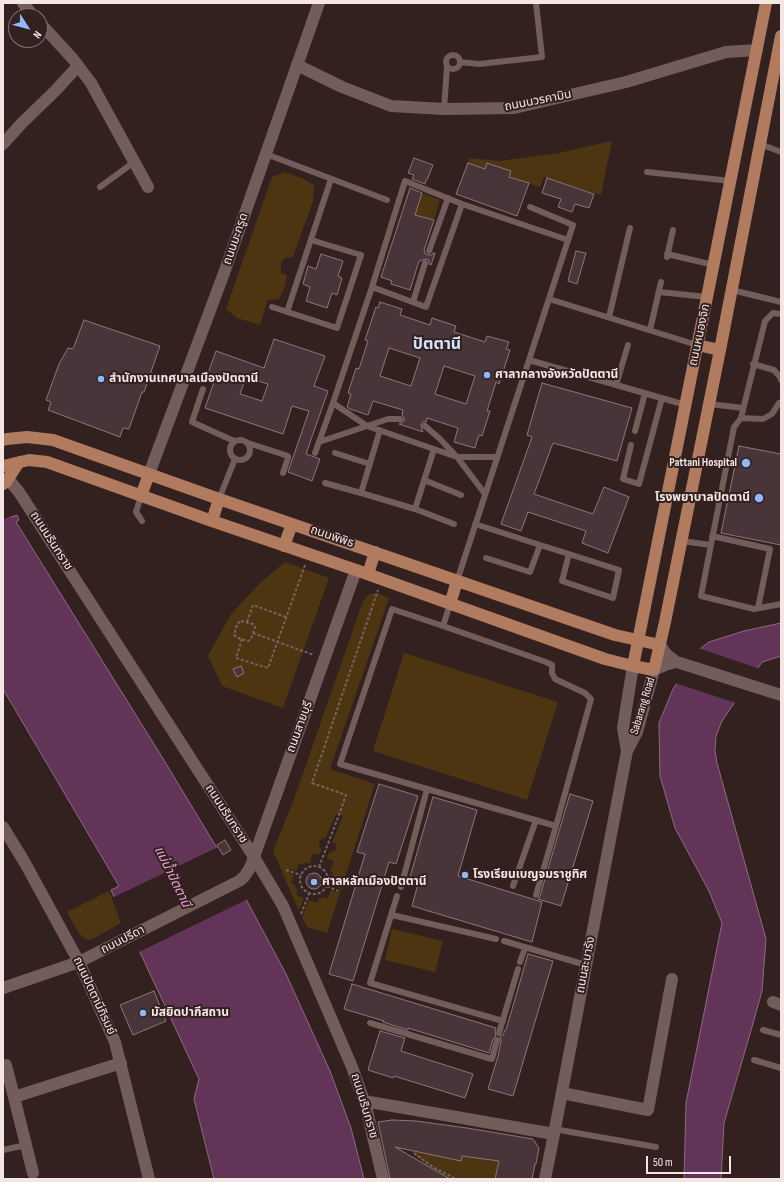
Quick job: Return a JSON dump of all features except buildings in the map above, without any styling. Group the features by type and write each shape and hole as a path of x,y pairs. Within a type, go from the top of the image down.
{"main road":[{"name":"ถนนหนองจิก","path":"633,666 766,3"},
{"name":"ถนนหนองจิก","path":"654,670 682,541 760,144 780,52 781,36"},
{"path":"739,140 760,144"},
{"path":"709,291 732,290"},
{"path":"697,345 720,350"},
{"name":"ถนนพิพิธ","path":"3,440 27,437 53,440 219,499 615,635 660,645"},
{"name":"ถนนพิพิธ","path":"3,466 29,460 47,462 212,521 368,574 605,659 654,670"},
{"path":"6,482 19,462"},
{"path":"141,496 149,474"},
{"path":"212,521 219,499"},
{"path":"284,546 292,524"},
{"path":"368,574 375,552"},
{"path":"450,604 457,581"}],"street":[{"name":"ถนนมะกรูด","path":"149,474 224,273 319,3"},
{"path":"48,32 91,83 148,187"},
{"name":"ถนนนวรคามิน","path":"297,65 342,87 391,106 444,109 514,108 626,82 726,52 757,50"},
{"path":"3,144 78,66"},
{"name":"ถนนนรินทราช","path":"6,482 19,492 254,857 283,906 352,1067 364,1101 384,1179"},
{"name":"ถนนสายบุรี","path":"239,882 250,868 356,570"},
{"path":"660,645 666,654 678,662 781,695"},
{"path":"654,670 665,665 678,662"},
{"name":"Sabarang Road","path":"627,751 624,728 633,666"},
{"name":"Sabarang Road","path":"627,751 637,732 654,670"},
{"name":"ถนนสะบารัง","path":"545,1179 627,751"},
{"name":"ถนนปัตตานีภิรมย์","path":"3,827 25,863 79,962 115,1042 149,1179"},
{"name":"ถนนปรีดา","path":"3,988 79,962 239,882"},
{"path":"562,1093 648,1110 672,979"},
{"path":"14,1097 120,1063"},
{"path":"6,1065 33,1173"},
{"path":"364,1101 554,1131"}],"lane":[{"path":"460,62 479,64 542,57 536,3"},
{"path":"444,109 447,67 445,62 446,58 450,55 455,55 458,57 460,62"},
{"path":"447,67 455,69 459,66 460,62"},
{"path":"760,144 781,152"},
{"path":"266,154 387,200"},
{"path":"100,187 134,162"},
{"path":"647,172 731,181"},
{"path":"287,312 331,179"},
{"path":"315,453 372,287 405,181 462,204 568,240"},
{"path":"429,251 448,198"},
{"path":"372,287 426,306 462,204"},
{"path":"457,581 573,225 530,208"},
{"path":"609,317 630,228"},
{"path":"673,230 667,256 714,265"},
{"path":"272,307 337,328 361,255 311,240"},
{"path":"412,302 425,263"},
{"path":"650,330 661,282"},
{"path":"732,290 781,302"},
{"path":"659,292 709,291"},
{"path":"549,299 697,345"},
{"path":"781,314 773,313 765,321 753,364 741,418 734,427 701,596 754,609 781,604"},
{"path":"616,385 628,345"},
{"path":"529,360 686,405"},
{"path":"753,364 774,370 781,380"},
{"path":"203,389 192,422 234,441"},
{"path":"635,431 645,393"},
{"path":"631,446 623,479 639,484 662,398"},
{"path":"333,403 367,426 457,457 497,457"},
{"path":"741,418 763,419 772,414 779,403"},
{"path":"709,404 743,408"},
{"path":"319,442 388,420 400,419"},
{"path":"425,426 457,457 485,494"},
{"path":"361,493 380,430"},
{"path":"248,444 250,449 246,458 240,460 231,456 229,451 230,445 239,439 244,440 248,444 288,456 282,473"},
{"path":"415,509 434,449"},
{"path":"335,453 370,464"},
{"path":"219,499 235,459"},
{"path":"424,480 461,495"},
{"path":"325,483 415,509 454,524"},
{"path":"141,496 136,512 142,521"},
{"path":"475,524 540,545 569,554 619,570 612,598 562,581 569,554"},
{"path":"712,536 770,549 758,608"},
{"path":"682,541 711,545"},
{"path":"486,558 530,572 540,545"},
{"path":"442,626 450,604"},
{"path":"536,895 556,826 591,698 585,693 554,680 552,665 546,662 392,609 340,764 556,826"},
{"path":"400,887 427,789"},
{"path":"514,886 536,820"},
{"path":"397,896 370,983 503,1021"},
{"path":"392,915 496,939"},
{"path":"504,942 586,965"},
{"path":"520,962 525,948"},
{"path":"499,1033 518,969"},
{"path":"370,1023 492,1059 497,1040"},
{"path":"763,1030 781,1036"},
{"path":"754,1060 781,1068"},
{"path":"554,1131 656,1147"},
{"path":"3,1150 26,1145"}],"path":[{"path":"242,640 236,658 268,668 309,554"},
{"path":"319,867 346,795 312,784 382,579"},
{"path":"247,622 253,605 286,617"},
{"path":"241,621 247,622 253,624 255,628 251,639 248,641 242,640 234,634 237,624 241,621"},
{"path":"253,633 325,659"},
{"path":"308,867 319,867 328,876 327,886 322,892 317,894 309,894 301,887 301,875 308,867"},
{"path":"286,870 301,875"},
{"path":"327,886 338,891"},
{"path":"301,914 309,894"},
{"path":"414,1153 433,1167 456,1179"}],"shaded area":[{"path":"612,141 601,195 544,177 540,187 509,177 511,171 487,163 485,169 468,163 469,158 500,161 558,153"},
{"path":"285,172 302,178 314,185 313,201 293,257 285,258 281,263 281,273 287,275 285,286 279,299 268,300 260,325 237,318 226,309 272,177"},
{"path":"422,193 440,200 434,220 415,215"},
{"path":"285,562 329,578 283,708 222,686 208,656 231,614 261,582"},
{"path":"377,593 389,598 330,769 375,784 327,933 307,927 302,918 309,900 317,903 319,898 328,898 331,890 338,893 340,888 333,885 336,878 332,876 333,873 330,872 334,861 327,858 329,852 332,853 337,847 335,846 336,844 332,842 343,816 336,814 325,839 323,838 320,840 319,848 322,849 319,855 313,853 309,864 305,862 304,865 299,863 296,871 291,869 289,873 294,875 291,883 296,886 295,888 298,890 296,895 304,898 299,911 273,851 294,799 363,601 369,594"},
{"path":"404,653 558,702 527,800 373,751"},
{"path":"109,891 121,923 91,940 85,939 78,932 67,912"},
{"path":"392,929 443,941 435,972 385,960"},
{"path":"413,1151 461,1161 462,1156 499,1161 495,1179 450,1179 430,1168 414,1155"}],"water":[{"name":"แม่น้ำปัตตานี","path":"3,504 12,517 17,515 19,520 16,522 232,873 286,974 330,1071 351,1128 364,1179 214,1179 194,1099 199,1079 111,890 119,886 3,689"},
{"path":"781,623 781,656 762,662 722,721 716,736 715,751 717,763 766,939 762,991 724,1123 721,1179 684,1179 686,1103 722,923 709,891 675,828 660,776 659,723 673,689 701,648 709,642 744,631"}],"pier":[{"path":"3,502 13,514 17,513 3,520"},
{"path":"698,648 760,669 736,703 675,683"},
{"path":"218,847 248,899 137,953 112,898"}],"place":[{"name":"ศาลากลางจังหวัดปัตตานี","path":"487,375"},
{"name":"สำนักงานเทศบาลเมืองปัตตานี","path":"101,379"},
{"name":"Pattani Hospital","path":"746,463"},
{"name":"โรงพยาบาลปัตตานี","path":"759,498"},
{"name":"โรงเรียนเบญจมราชูทิศ","path":"465,875"},
{"name":"ศาลหลักเมืองปัตตานี","path":"314,882"},
{"name":"มัสยิดปากีสถาน","path":"143,1013"}],"district":[{"name":"ปัตตานี","path":"437,345"}]}
